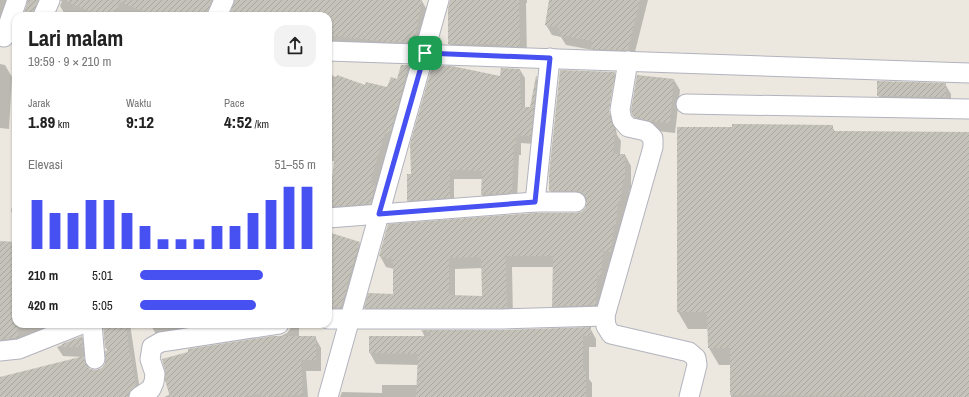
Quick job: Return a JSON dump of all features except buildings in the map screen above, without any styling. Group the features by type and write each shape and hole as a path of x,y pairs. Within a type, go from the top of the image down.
{"street":[{"path":"14,12 17,0"},
{"path":"45,12 50,0"},
{"path":"219,12 224,0"},
{"path":"328,397 440,0"},
{"path":"7,37 12,18"},
{"path":"332,51 425,53 969,74"},
{"path":"535,202 550,58"},
{"path":"628,61 620,110 622,120 628,128 646,131 653,138 653,147 605,316 606,326 611,334 689,352 696,358 697,365 689,397"},
{"path":"686,104 969,110"},
{"path":"332,218 535,202 576,202"},
{"path":"332,319 502,319 605,316"},
{"path":"0,351 19,349 72,328"},
{"path":"92,328 95,359"},
{"path":"140,397 151,389 154,382 155,374 150,359 152,347 161,342 253,328"}],"route":[{"path":"425,53 550,58 535,202 379,214 425,53"}]}
